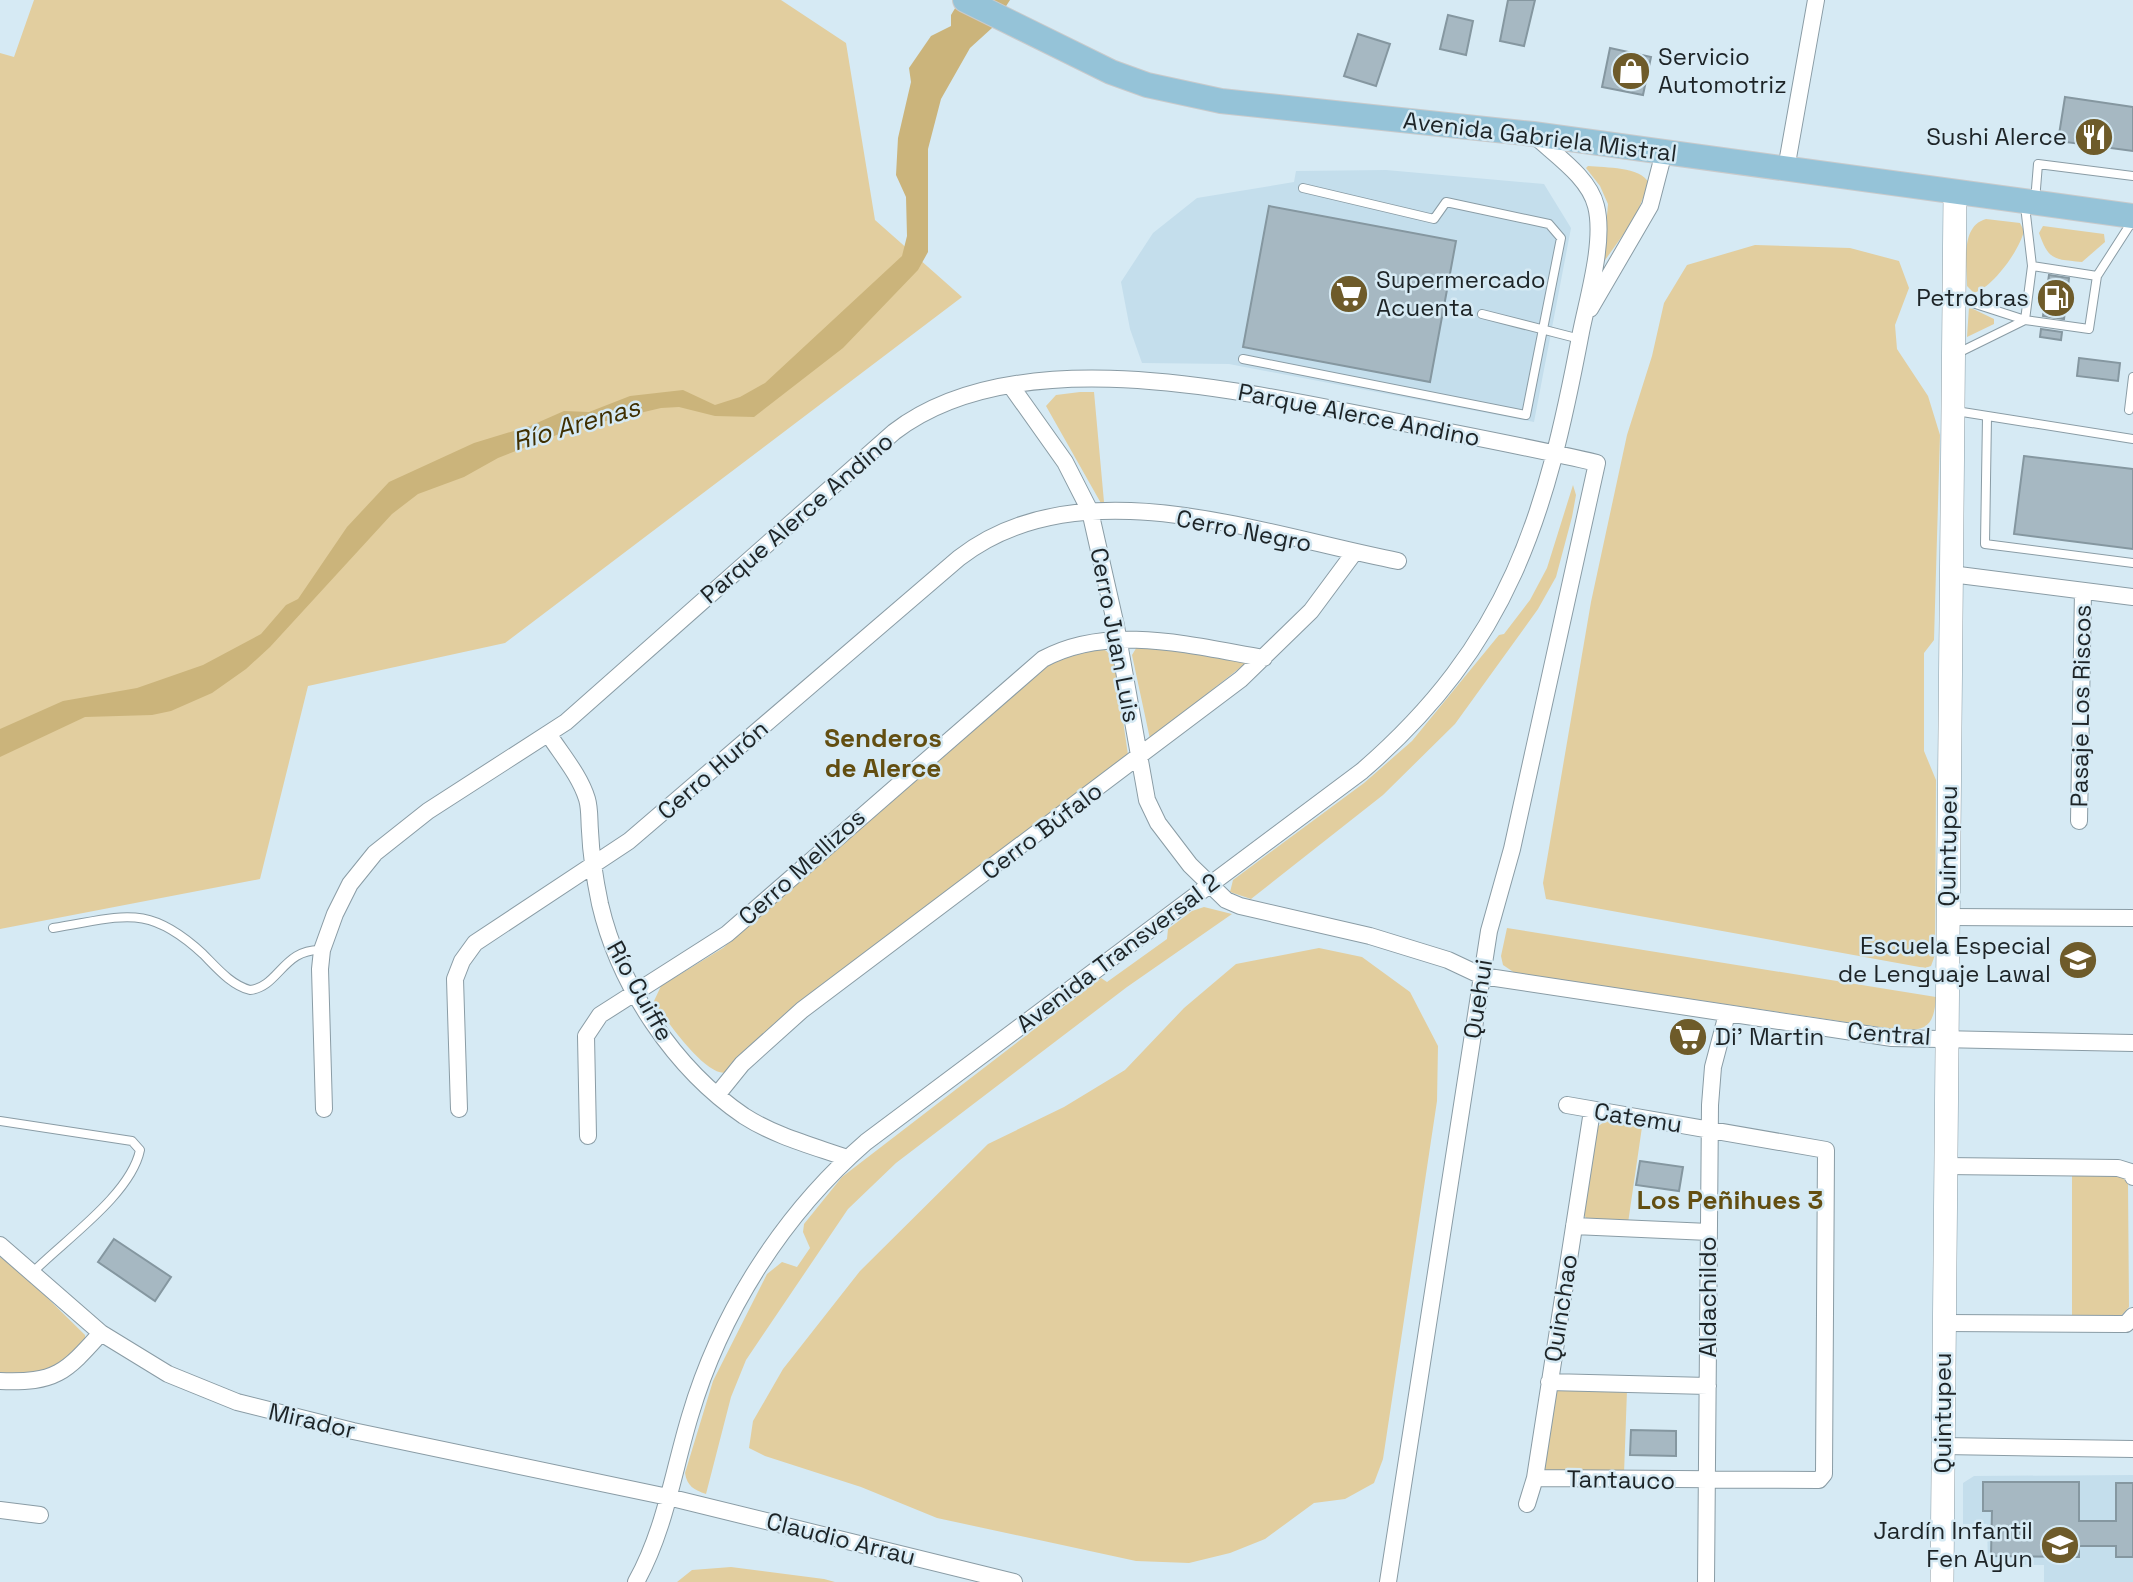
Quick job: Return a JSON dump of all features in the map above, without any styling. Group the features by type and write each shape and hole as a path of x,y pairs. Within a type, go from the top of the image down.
{"main road":[{"name":"Avenida Gabriela Mistral","path":"965,0 1111,72 1189,95 1255,106 1533,134 2133,218"}],"street":[{"path":"1786,169 1816,0"},
{"name":"Avenida Transversal 2","path":"636,1582 656,1541 695,1399 728,1322 770,1250 806,1202 847,1158 1362,771 1404,734 1449,682 1484,631 1512,580 1534,529 1557,453 1584,320 1597,239 1597,207 1593,196 1574,172 1533,134"},
{"name":"Avenida Transversal 2","path":"1584,320 1650,206 1664,152"},
{"name":"Quintupeu","path":"1942,1582 1955,194"},
{"name":"Parque Alerce Andino","path":"324,1109 320,969 323,950 335,914 351,884 375,853 428,811 549,735 909,421 948,400 1011,386 1079,379 1204,386 1557,453"},
{"name":"Cerro Juan Luis","path":"1011,386 1065,462 1090,511 1119,640 1138,760 1147,800 1158,823 1209,885 1226,900 1240,906 1370,936 1448,960 1482,976"},
{"name":"Quehui","path":"1388,1582 1489,931 1512,849 1597,463 1557,453"},
{"name":"Cerro Negro","path":"1090,511 1194,518 1398,561"},
{"name":"Cerro Hurón","path":"460,1110 455,979 462,961 475,943 645,828 976,545 1025,522 1090,511"},
{"name":"Cerro Búfalo","path":"717,1095 742,1064 802,1010 1138,760 1264,658 1311,611 1354,553"},
{"path":"1951,574 2133,597"},
{"name":"Pasaje Los Riscos","path":"2079,821 2083,591"},
{"name":"Cerro Mellizos","path":"588,1136 586,1036 600,1015 727,934 1043,659 1076,643 1119,640 1188,645 1264,658"},
{"name":"Río Cuiffe","path":"549,735 576,777 588,802 593,865 607,931 635,991 673,1049 717,1095 746,1117 771,1130 847,1158"},
{"path":"1948,916 2133,918"},
{"name":"Central","path":"1482,976 1892,1038 2133,1043"},
{"name":"Aldachildo","path":"1706,1582 1710,1130 1713,1067 1727,1014"},
{"name":"Catemu","path":"1567,1105 1826,1150 1822,1479 1707,1481"},
{"name":"Quinchao","path":"1527,1504 1535,1478 1592,1111"},
{"path":"1945,1166 2118,1168 2131,1172 2133,1177"},
{"path":"1574,1226 1709,1232"},
{"name":"Mirador","path":"0,1245 34,1271 101,1333 168,1374 211,1393 259,1409 668,1497"},
{"path":"1944,1323 2126,1324 2133,1316"},
{"path":"0,1381 57,1375 70,1367 101,1333"},
{"path":"1549,1382 1708,1386"},
{"path":"1943,1446 2133,1450"},
{"name":"Tantauco","path":"1535,1478 1707,1481"},
{"name":"Claudio Arrau","path":"668,1497 1014,1582"},
{"path":"0,1510 40,1515"}],"lane":[{"path":"2025,320 2032,266 2029,203 2038,164 2133,176"},
{"path":"1243,359 1526,415 1561,238 1549,224 1446,202 1434,219 1303,188"},
{"path":"1954,297 2025,320 2089,329 2097,276 2133,218"},
{"path":"2032,266 2097,276"},
{"path":"1482,314 1580,338"},
{"path":"1953,355 2025,320"},
{"path":"2129,410 2133,377"},
{"path":"1953,410 2133,439"},
{"path":"1987,417 1984,544 2133,563"},
{"path":"53,928 135,915 150,918 179,933 233,982 250,990 261,986 299,952 323,950"},
{"path":"0,1121 132,1141 140,1150 137,1167 105,1207 34,1271"}],"shaded area":[{"path":"34,0 781,0 846,43 875,220 962,297 505,643 308,686 260,879 0,929 0,53 14,57"},
{"path":"1588,166 1638,173 1649,183 1635,218 1603,263 1608,204 1600,186 1586,168"},
{"path":"1386,170 1544,184 1571,228 1534,422 1229,364 1142,363 1130,329 1121,282 1153,233 1197,198 1294,182 1296,171"},
{"path":"1986,219 2020,223 2024,231 2017,248 1997,276 1974,293 1967,286 1967,247 1972,229"},
{"path":"2043,226 2104,234 2105,242 2082,262 2059,259 2046,249 2039,233"},
{"path":"1755,245 1850,248 1899,261 1909,288 1895,325 1897,349 1928,396 1940,435 1934,640 1924,653 1924,751 1936,780 1935,955 1931,966 1925,968 1546,899 1543,883 1591,602 1627,435 1652,356 1664,303 1687,265"},
{"path":"1969,307 1994,319 1994,324 1967,337"},
{"path":"1094,392 1104,502 1102,505 1046,406 1056,395"},
{"path":"1573,485 1576,495 1572,517 1556,577 1538,609 1455,724 1383,795 1251,899 1230,892 1233,880 1364,783 1412,741 1499,635 1504,634 1530,600 1547,568"},
{"path":"1138,645 1246,663 1150,739 1132,655"},
{"path":"1101,647 1114,657 1128,755 727,1072 719,1072 709,1067 687,1046 654,1001 661,986 723,948 1043,665 1057,657"},
{"path":"1204,907 1232,914 1127,987 896,1163 848,1209 746,1360 731,1397 706,1494 692,1487 685,1473 713,1381 767,1274 782,1262 797,1267 810,1248 803,1232 804,1224 842,1177 1101,978 1107,982 1167,939 1168,929 1192,911"},
{"path":"1507,928 1936,997 1935,1008 1930,1022 1920,1029 1893,1029 1515,973 1503,965 1501,956"},
{"path":"1319,948 1362,957 1410,992 1438,1046 1437,1101 1383,1459 1374,1483 1345,1499 1314,1503 1265,1539 1230,1553 1189,1563 1136,1561 937,1518 861,1487 765,1456 749,1448 753,1421 783,1369 860,1271 988,1144 1064,1107 1125,1070 1184,1008 1236,964"},
{"path":"1605,1121 1642,1127 1628,1223 1587,1219 1583,1214 1596,1128"},
{"path":"2072,1175 2121,1175 2128,1184 2129,1307 2119,1318 2072,1317"},
{"path":"0,1257 20,1271 85,1335 85,1341 55,1372 0,1374"},
{"path":"1627,1390 1624,1474 1546,1474 1543,1470 1556,1391"},
{"name":"Jardín Infantil Fen Ayun","path":"2133,1475 2133,1582 2044,1582 2044,1565 1988,1565 1987,1524 1963,1524 1963,1483 1974,1476"},
{"path":"731,1567 835,1582 677,1582 692,1570"}],"water":[{"name":"Río Arenas","path":"960,0 1010,0 992,28 970,48 941,99 928,149 928,252 918,270 843,348 754,417 715,416 679,407 661,408 572,429 498,458 464,477 418,494 392,514 270,647 246,669 212,693 171,711 152,715 85,717 0,757 0,729 63,701 137,688 203,665 261,634 286,605 298,599 347,527 389,482 474,443 530,426 564,411 589,412 630,396 683,390 715,405 740,397 765,383 902,256 907,236 906,197 896,175 898,138 911,82 909,68 931,36 951,26 951,15"}],"building":[{"path":"1508,0 1535,0 1524,46 1500,41"},
{"path":"1448,15 1473,21 1466,55 1440,49"},
{"path":"1358,34 1390,44 1376,86 1344,76"},
{"path":"1610,48 1651,57 1643,95 1602,87"},
{"path":"2065,97 2133,107 2133,151 2058,141"},
{"name":"Supermercado Acuenta","path":"1269,206 1456,241 1430,382 1243,347"},
{"path":"2049,275 2069,278 2064,319 2043,316"},
{"path":"2041,329 2062,332 2061,340 2040,337"},
{"path":"2079,358 2120,363 2118,381 2077,376"},
{"path":"2024,456 2133,469 2133,549 2014,534"},
{"path":"1640,1161 1683,1167 1679,1191 1636,1185"},
{"path":"114,1239 171,1277 155,1301 98,1262"},
{"path":"1631,1430 1676,1431 1676,1456 1630,1455"},
{"path":"1983,1482 2079,1482 2079,1521 2116,1521 2116,1483 2133,1483 2133,1557 2116,1557 2116,1546 2079,1546 2079,1557 1991,1556 1992,1511 1983,1511"}],"place":[{"name":"Servicio Automotriz","path":"1631,71"},
{"name":"Sushi Alerce","path":"2094,137"},
{"name":"Supermercado Acuenta","path":"1349,294"},
{"name":"Petrobras","path":"2056,298"},
{"name":"Escuela Especial de Lenguaje Lawal","path":"2078,960"},
{"name":"Di' Martin","path":"1688,1037"},
{"name":"Jardín Infantil Fen Ayun","path":"2060,1545"}],"district":[{"name":"Senderos de Alerce","path":"883,753"},
{"name":"Los Peñihues 3","path":"1730,1200"}]}
